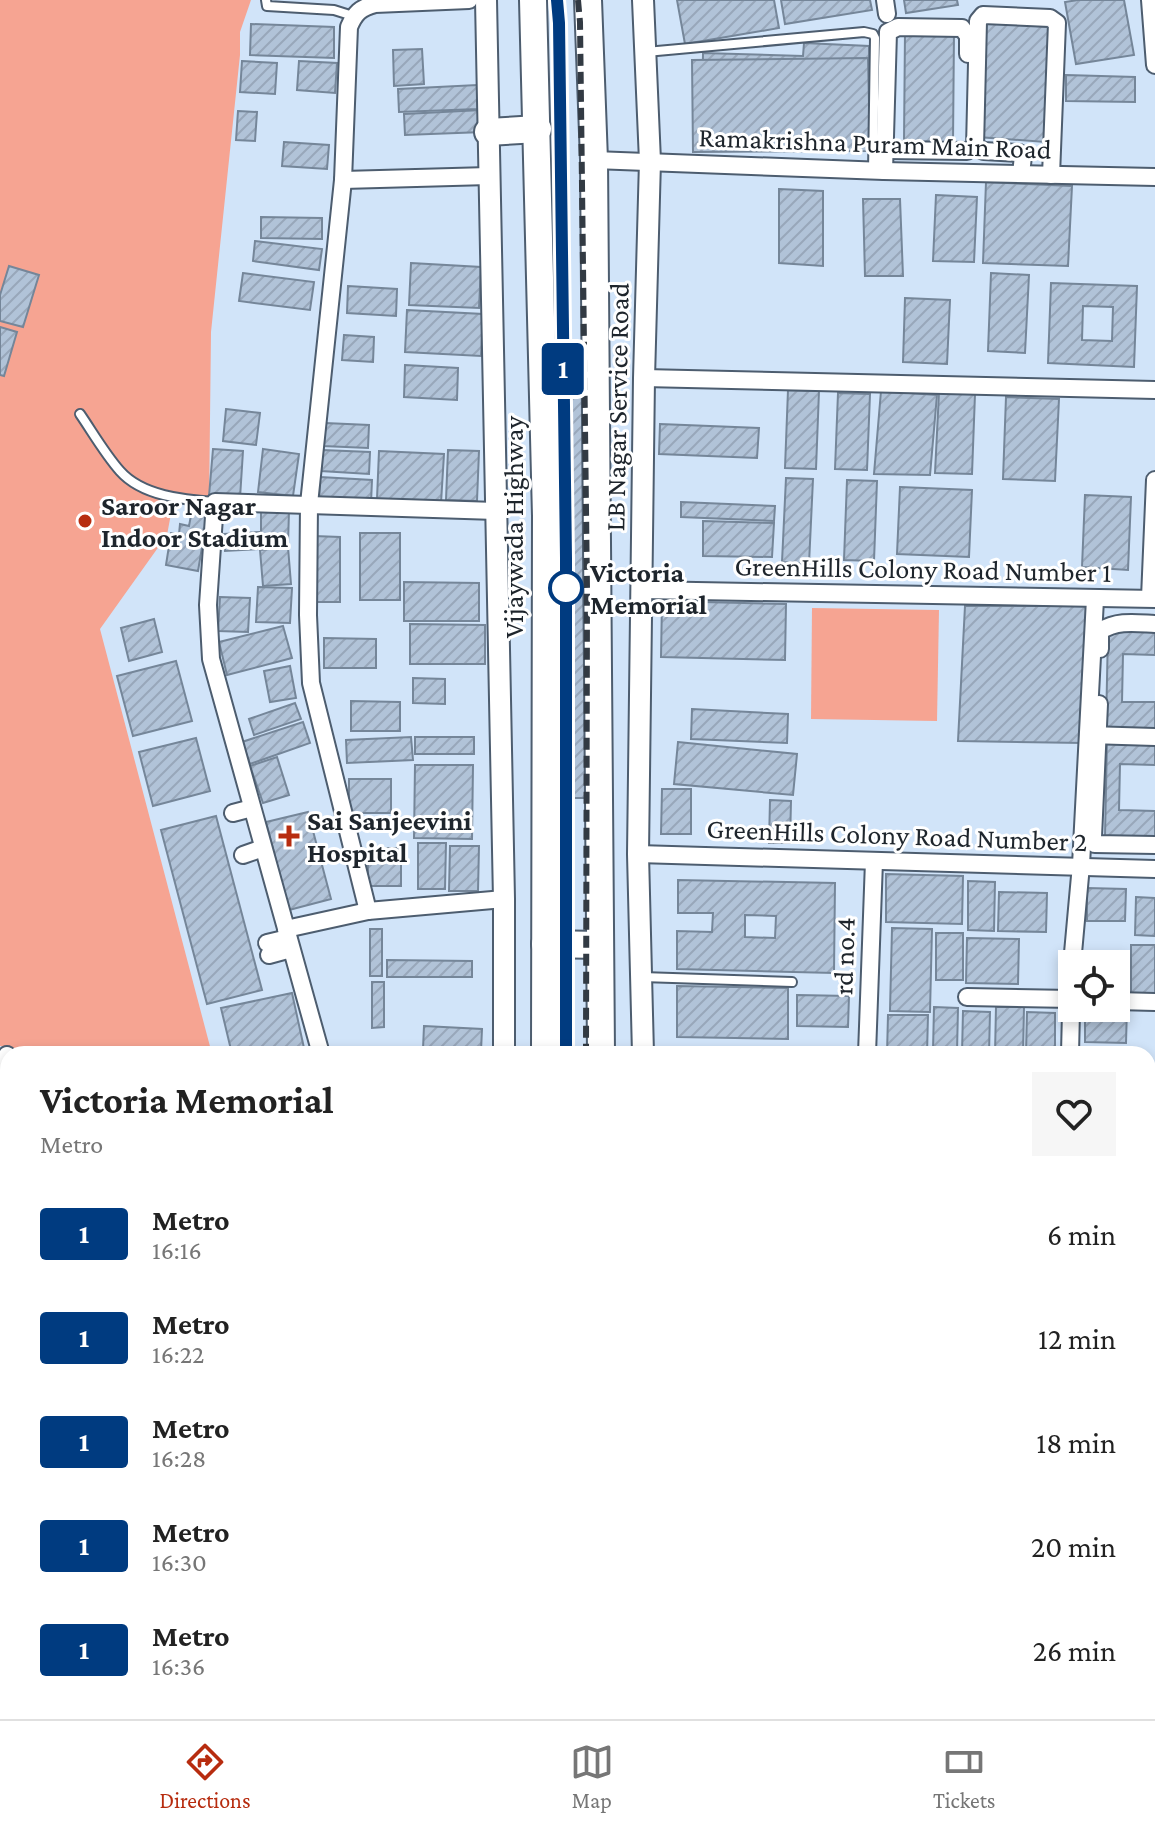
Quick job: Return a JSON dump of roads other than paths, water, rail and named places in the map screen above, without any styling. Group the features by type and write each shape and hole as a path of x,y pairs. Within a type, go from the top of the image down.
{"highway":[{"name":"Vijaywada Highway","path":"533,0 546,516 545,1046"},
{"path":"588,0 594,160 601,1046"},
{"path":"488,132 538,129"},
{"path":"545,944 600,945"}],"street":[{"path":"368,911 311,683 308,615 309,504 343,180 349,27 357,8 375,4 469,0"},
{"path":"486,0 504,899 504,1046"},
{"name":"LB Nagar Service Road","path":"643,0 650,161 638,854 643,1046"},
{"path":"1150,0 1155,65"},
{"path":"1021,174 1023,156 1019,153 978,150 975,147 978,21 983,15 1050,18 1057,23 1051,175"},
{"path":"878,171 885,150 888,32 898,27 957,27 966,31 969,42 966,173"},
{"path":"885,150 967,151"},
{"name":"Ramakrishna Puram Main Road","path":"594,160 1155,177"},
{"path":"343,180 489,176"},
{"path":"644,378 1155,390"},
{"path":"1153,599 1155,480"},
{"path":"319,1046 211,659 208,605 215,502 496,511"},
{"name":"GreenHills Colony Road Number 1","path":"643,590 1153,599"},
{"path":"1095,599 1093,837 1095,844 1155,845"},
{"path":"1073,950 1100,631 1117,622 1155,624"},
{"path":"1093,736 1155,737"},
{"path":"233,813 252,808"},
{"path":"243,855 263,848"},
{"name":"GreenHills Colony Road Number 2","path":"638,854 1155,869"},
{"name":"rd no.4","path":"867,1046 874,861"},
{"path":"268,949 368,911 504,899"},
{"path":"967,997 1058,999"},
{"path":"1130,1001 1155,1002"},
{"path":"1070,1046 1071,1022"}],"lane":[{"path":"266,0 267,6 334,10 357,8"},
{"path":"645,52 864,32 873,34 878,171"},
{"path":"80,414 121,473 137,485 189,500 215,502"},
{"path":"641,977 792,982"}],"railway":[{"path":"557,0 566,589 566,1046"},
{"path":"578,0 587,590 586,1046"}],"metro line":[{"name":"1","path":"557,0 566,558 566,1046"}],"place":[{"name":"Saroor Nagar Indoor Stadium","path":"85,521"},
{"name":"Victoria Memorial","path":"566,588"},
{"name":"Sai Sanjeevini Hospital","path":"289,836"}]}
